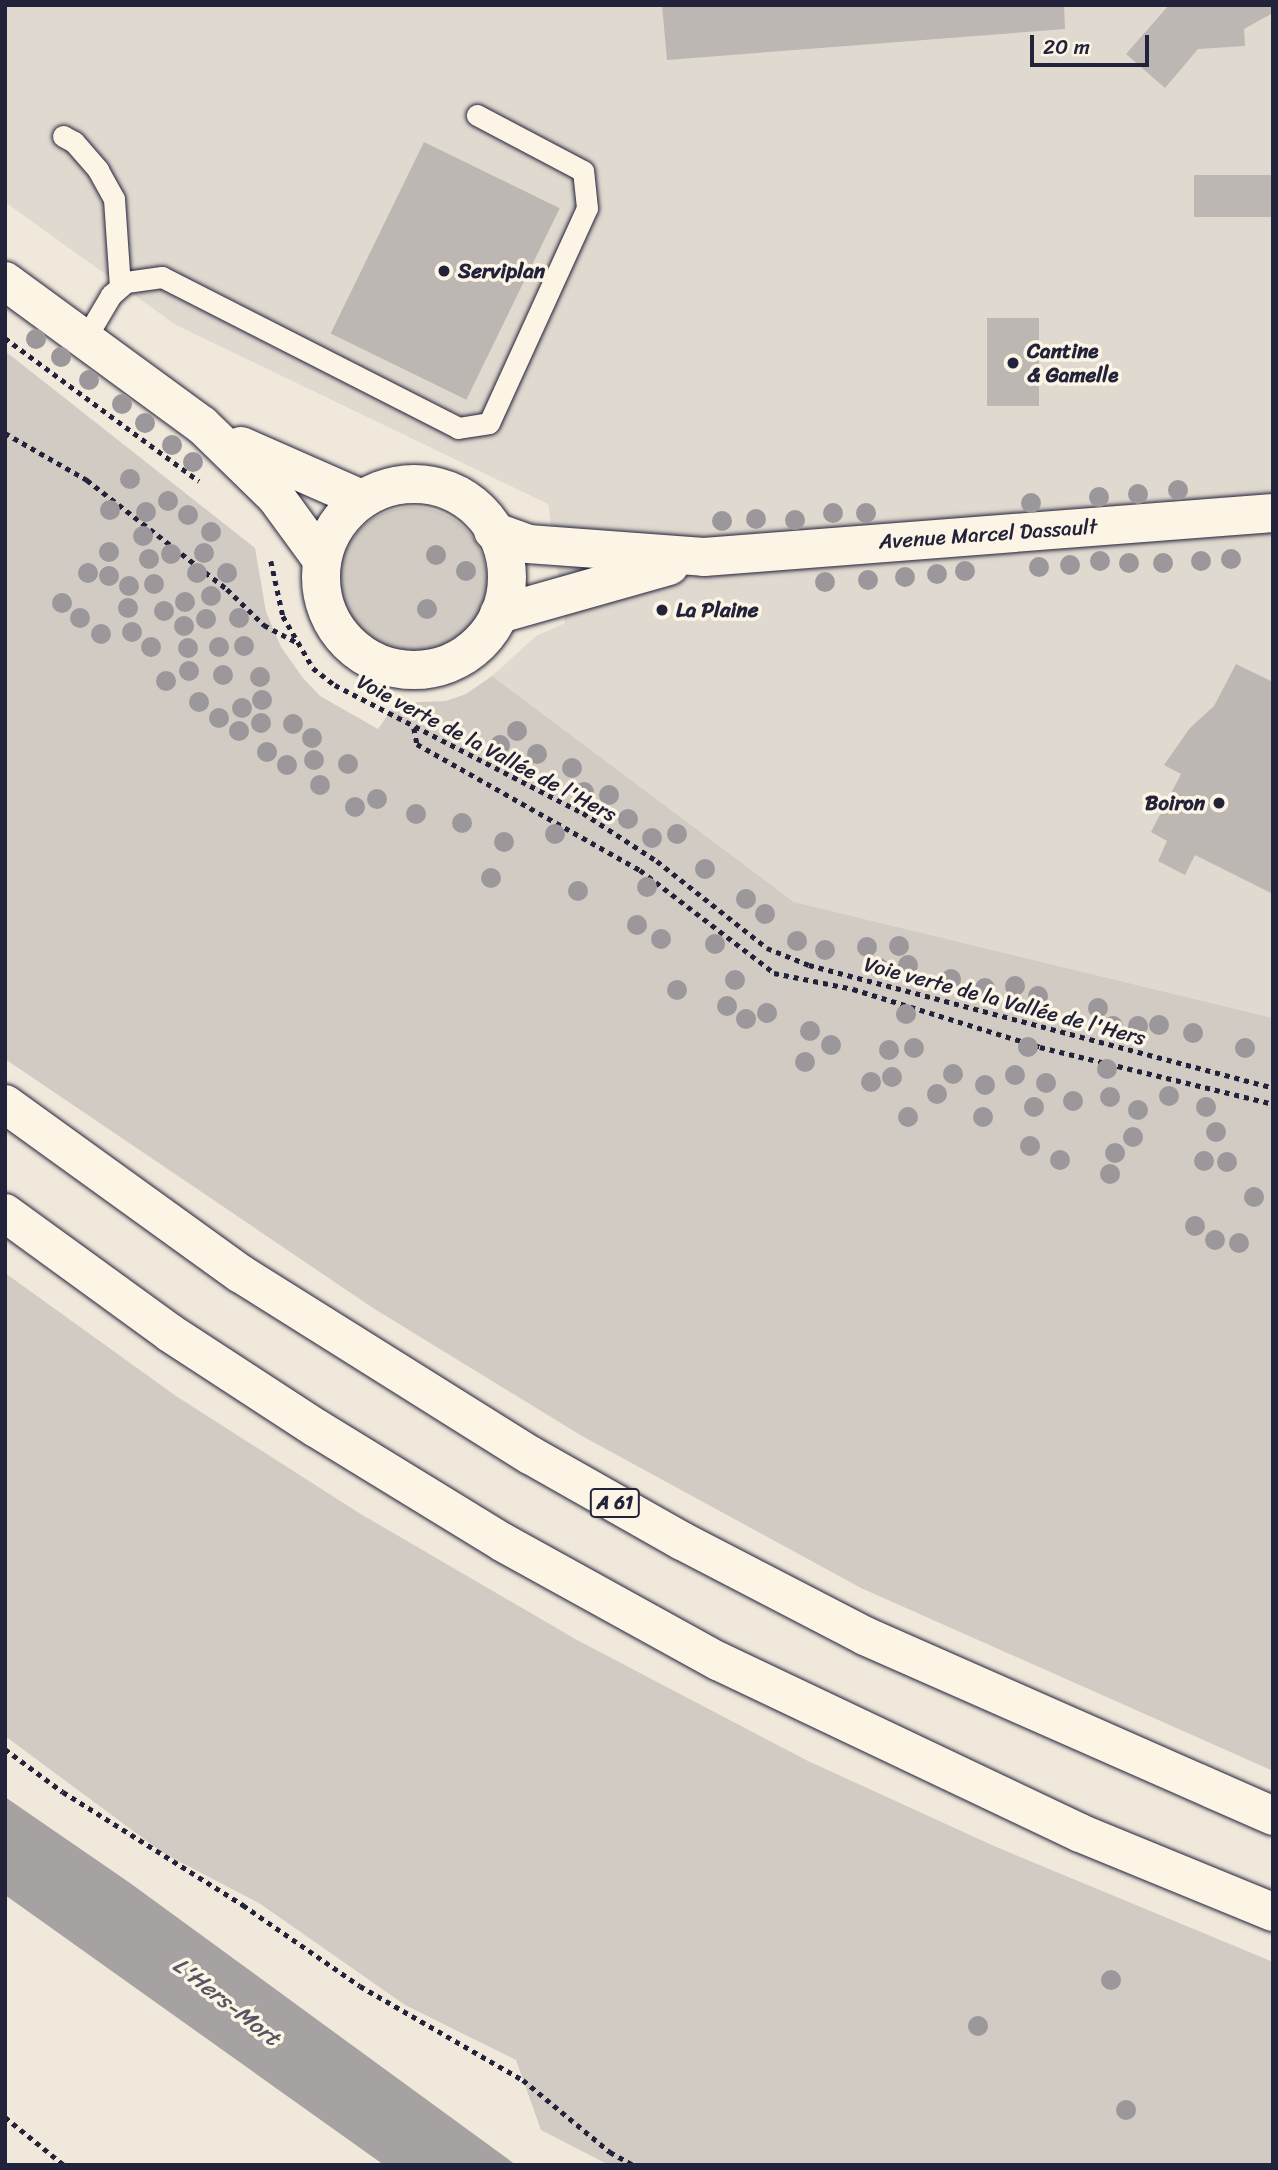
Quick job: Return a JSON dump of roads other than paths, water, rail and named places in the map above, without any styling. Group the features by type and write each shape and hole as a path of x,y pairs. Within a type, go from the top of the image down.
{"main road":[{"path":"5,281 202,425 276,497 322,560"},
{"path":"202,425 279,466 362,499"},
{"name":"Avenue Marcel Dassault","path":"425,484 457,493 483,513 494,531 506,565 499,614 483,639 461,657 433,668 403,669 374,662 349,644 331,620 321,591 322,560 330,536 362,499 393,486 425,484"},
{"name":"Avenue Marcel Dassault","path":"494,531 528,544 704,557 1273,513"},
{"name":"Avenue Marcel Dassault","path":"499,614 576,589 704,557"},
{"name":"A 61","path":"5,1104 253,1281 508,1442 671,1535 865,1636 1273,1816"},
{"path":"5,1213 170,1333 316,1429 502,1542 718,1661 1080,1833 1273,1912"}],"lane":[{"path":"85,339 120,287 143,276 162,277 458,428 489,423 587,208 583,171 477,116"},
{"path":"64,136 74,142 98,170 114,199 120,287"}],"water":[{"name":"L'Hers-Mort","path":"5,1797 130,1883 516,2165 384,2165 5,1895"}],"place":[{"name":"Serviplan","path":"444,271"},
{"name":"Cantine & Gamelle","path":"1013,363"},
{"name":"La Plaine","path":"662,610"},
{"name":"Boiron","path":"1219,803"}]}
